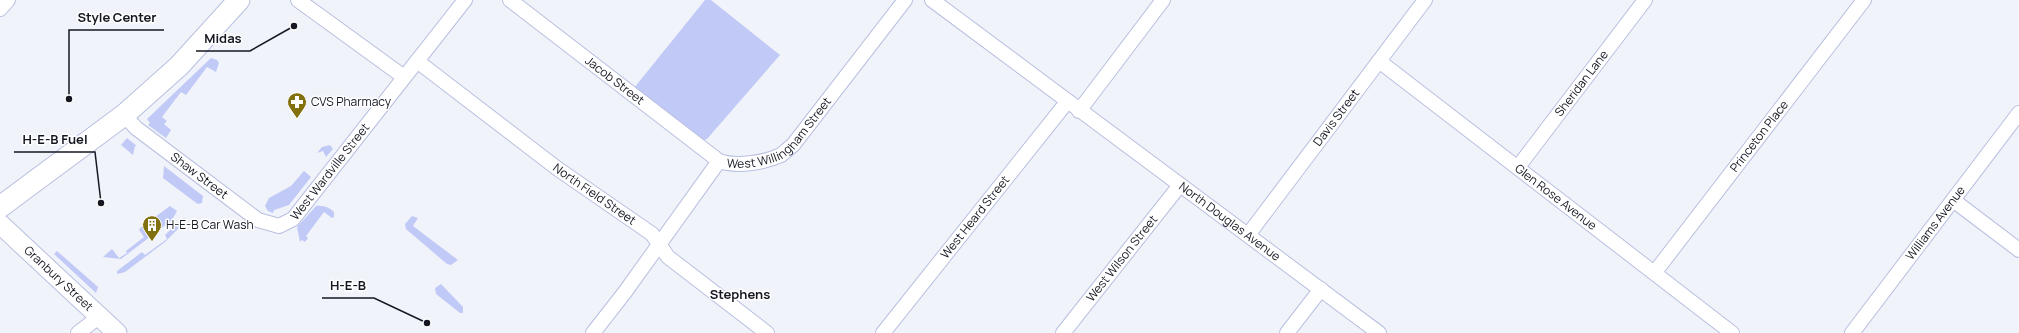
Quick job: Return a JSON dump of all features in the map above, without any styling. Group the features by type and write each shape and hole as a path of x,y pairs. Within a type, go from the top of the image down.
{"main road":[{"path":"0,207 124,115 179,66 238,0"}],"street":[{"path":"0,9 8,0"},
{"path":"298,0 404,77"},
{"name":"West Wardville Street","path":"279,226 293,219 465,0"},
{"name":"Jacob Street","path":"510,0 719,161"},
{"name":"West Willingham Street","path":"593,333 719,161 729,164 765,160 781,154 793,145 905,0"},
{"path":"932,0 1067,102"},
{"path":"1079,111 1163,0"},
{"name":"Davis Street","path":"1248,235 1425,0"},
{"name":"Sheridan Lane","path":"1518,167 1645,0"},
{"name":"Princeton Place","path":"1655,272 1864,0"},
{"name":"North Field Street","path":"416,61 558,169 652,234 658,245 668,257 767,333"},
{"name":"Glen Rose Avenue","path":"1379,61 1655,272 1732,333"},
{"name":"North Douglas Avenue","path":"1067,102 1379,333"},
{"name":"West Heard Street","path":"883,333 1067,102"},
{"name":"Williams Avenue","path":"1852,333 2019,113"},
{"name":"Shaw Street","path":"124,115 136,128 258,220 279,226"},
{"name":"West Wilson Street","path":"1063,333 1180,185"},
{"path":"1953,200 2019,250"},
{"name":"Granbury Street","path":"0,224 117,333"},
{"path":"1287,333 1321,289"},
{"path":"78,333 100,316"}],"shaded area":[{"path":"705,0 711,0 780,55 707,139 704,140 634,88"},
{"path":"211,58 217,60 219,63 216,72 207,67 186,95 181,92 162,117 167,121 164,124 171,130 166,138 148,125 150,123 147,119"},
{"path":"127,138 137,146 135,146 133,155 121,145"},
{"path":"330,145 333,149 326,157 323,151 317,153 322,147"},
{"path":"164,166 203,196 202,203 198,204 163,178"},
{"path":"304,171 311,177 289,205 274,210 273,213 268,211 265,206 269,198 291,186"},
{"path":"170,206 177,211 172,220 121,259 103,257 112,249 119,258 127,253 126,251 144,237 139,230 140,228"},
{"path":"316,206 323,206 330,209 334,212 334,217 332,218 324,212 306,236 308,238 305,242 302,240 300,242 297,227"},
{"path":"412,216 418,218 413,226 458,260 451,265 447,264 406,229 405,224"},
{"path":"183,218 186,218 186,221 165,242 125,272 117,274 117,271 142,252 145,255 167,239 165,235"},
{"path":"57,251 98,287 96,293 54,254"},
{"path":"441,284 463,307 463,313 460,313 436,294 435,288"}],"place":[{"name":"Midas","path":"294,26"},
{"name":"Style Center","path":"69,99"},
{"name":"CVS Pharmacy","path":"297,119"},
{"name":"H-E-B Fuel","path":"101,203"},
{"name":"H-E-B Car Wash","path":"152,242"},
{"name":"H-E-B","path":"427,323"}],"district":[{"name":"Stephens","path":"740,294"}]}
